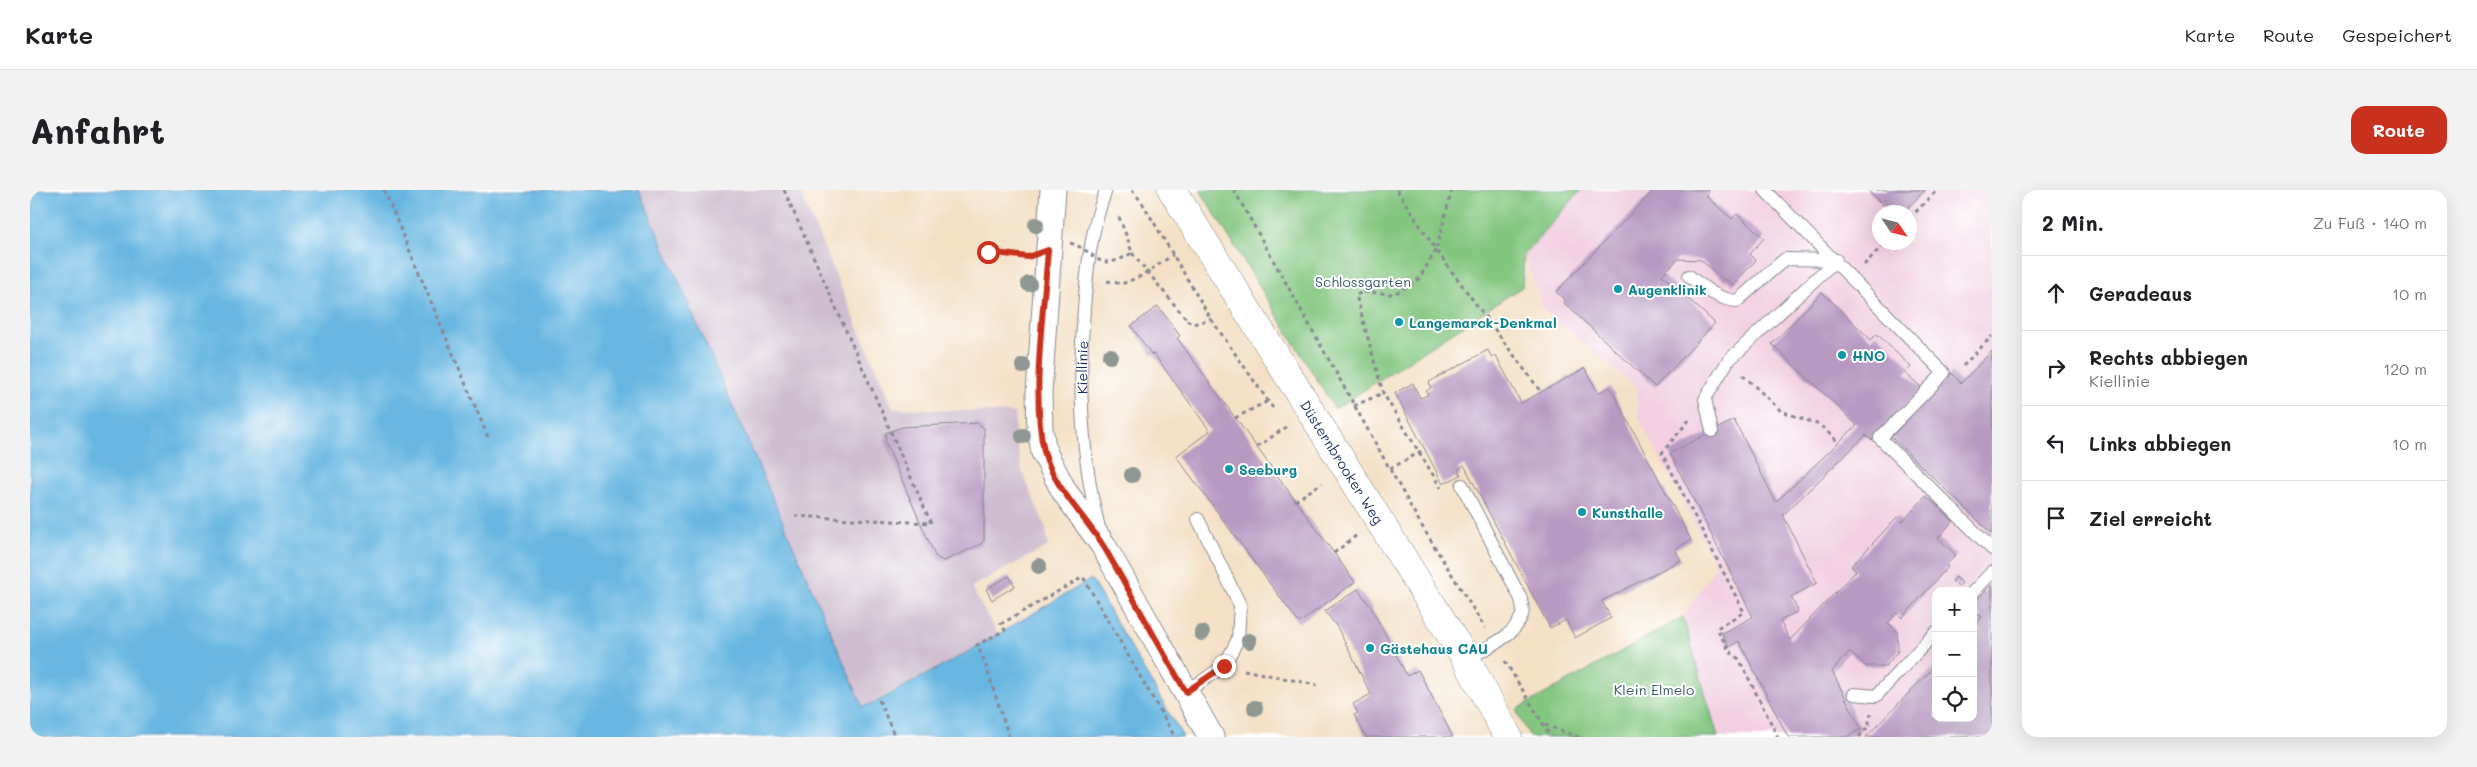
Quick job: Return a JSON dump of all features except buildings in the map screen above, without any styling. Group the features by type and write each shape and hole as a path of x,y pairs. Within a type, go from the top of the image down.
{"street":[{"name":"Kiellinie","path":"1053,190 1059,247 1041,346 1040,429 1044,452 1064,491 1103,545 1211,737"},
{"name":"Düsternbrooker Weg","path":"1172,190 1466,659 1508,737"},
{"path":"1060,450 1064,491"}],"lane":[{"name":"Kiellinie","path":"1103,545 1093,506 1083,439 1081,364 1086,277 1091,239 1106,190"},
{"path":"1765,190 1836,260 1944,373 1880,438 1992,549"},
{"path":"1689,276 1707,290 1727,300 1737,301 1785,259 1836,260"},
{"path":"1712,431 1705,400 1728,361 1836,260"},
{"path":"1462,485 1521,600 1523,614 1517,626 1495,644 1466,659"},
{"path":"1186,692 1224,666 1238,639 1240,606 1198,519"},
{"path":"1977,588 1992,572"},
{"path":"1854,694 1876,696 1932,636"}],"path":[{"path":"384,190 488,437"},
{"path":"784,190 931,523 793,516"},
{"path":"1234,190 1420,523 1551,737"},
{"path":"1397,190 1436,250 1540,392"},
{"path":"1452,190 1436,250 1419,279 1394,294 1363,292 1356,295 1383,393 1442,491 1462,485"},
{"path":"1917,211 1937,190"},
{"path":"1116,209 1132,253 1187,320 1193,324 1211,319"},
{"path":"988,252 1028,257 1059,247 1080,246 1093,259 1106,262 1132,253"},
{"path":"1852,278 1878,250"},
{"path":"1086,277 1122,284 1141,276 1173,255"},
{"path":"1728,361 1781,411 1820,425 1838,443"},
{"path":"1354,406 1383,393"},
{"path":"1705,400 1662,453 1744,612 1717,628 1729,651 1739,658 1778,737"},
{"path":"1235,418 1268,401"},
{"path":"1257,447 1286,427"},
{"path":"1390,469 1424,449"},
{"path":"1296,501 1322,482"},
{"path":"1334,553 1358,535"},
{"path":"1010,737 984,660 976,645 1005,630 1001,624 1083,577 1175,737"},
{"path":"1224,666 1316,684"},
{"path":"879,700 895,737"},
{"path":"1544,724 1578,737"}],"shaded area":[{"path":"639,190 799,190 893,408 1015,413 1015,432 1022,471 1046,528 1048,546 971,587 998,635 863,707"},
{"path":"1581,190 1992,190 1992,737 1718,737 1683,617 1716,565 1639,418 1637,388 1544,310 1524,255"}],"green space":[{"name":"Schlossgarten","path":"1200,190 1581,190 1524,255 1522,287 1335,409"},
{"name":"Klein Elmelo","path":"1683,617 1718,737 1530,737 1516,710"}],"water":[{"path":"30,190 639,190 863,707 973,649 1091,579 1183,737 30,737"}],"place":[{"name":"Augenklinik","path":"1618,289"},
{"name":"Langemarck-Denkmal","path":"1399,322"},
{"name":"HNO","path":"1842,355"},
{"name":"Seeburg","path":"1229,469"},
{"name":"Kunsthalle","path":"1582,512"},
{"name":"Gästehaus CAU","path":"1370,648"}],"route":[{"path":"988,252 1028,257 1048,250 1039,393 1040,429 1044,452 1052,471 1103,545 1186,692 1224,666"}]}
